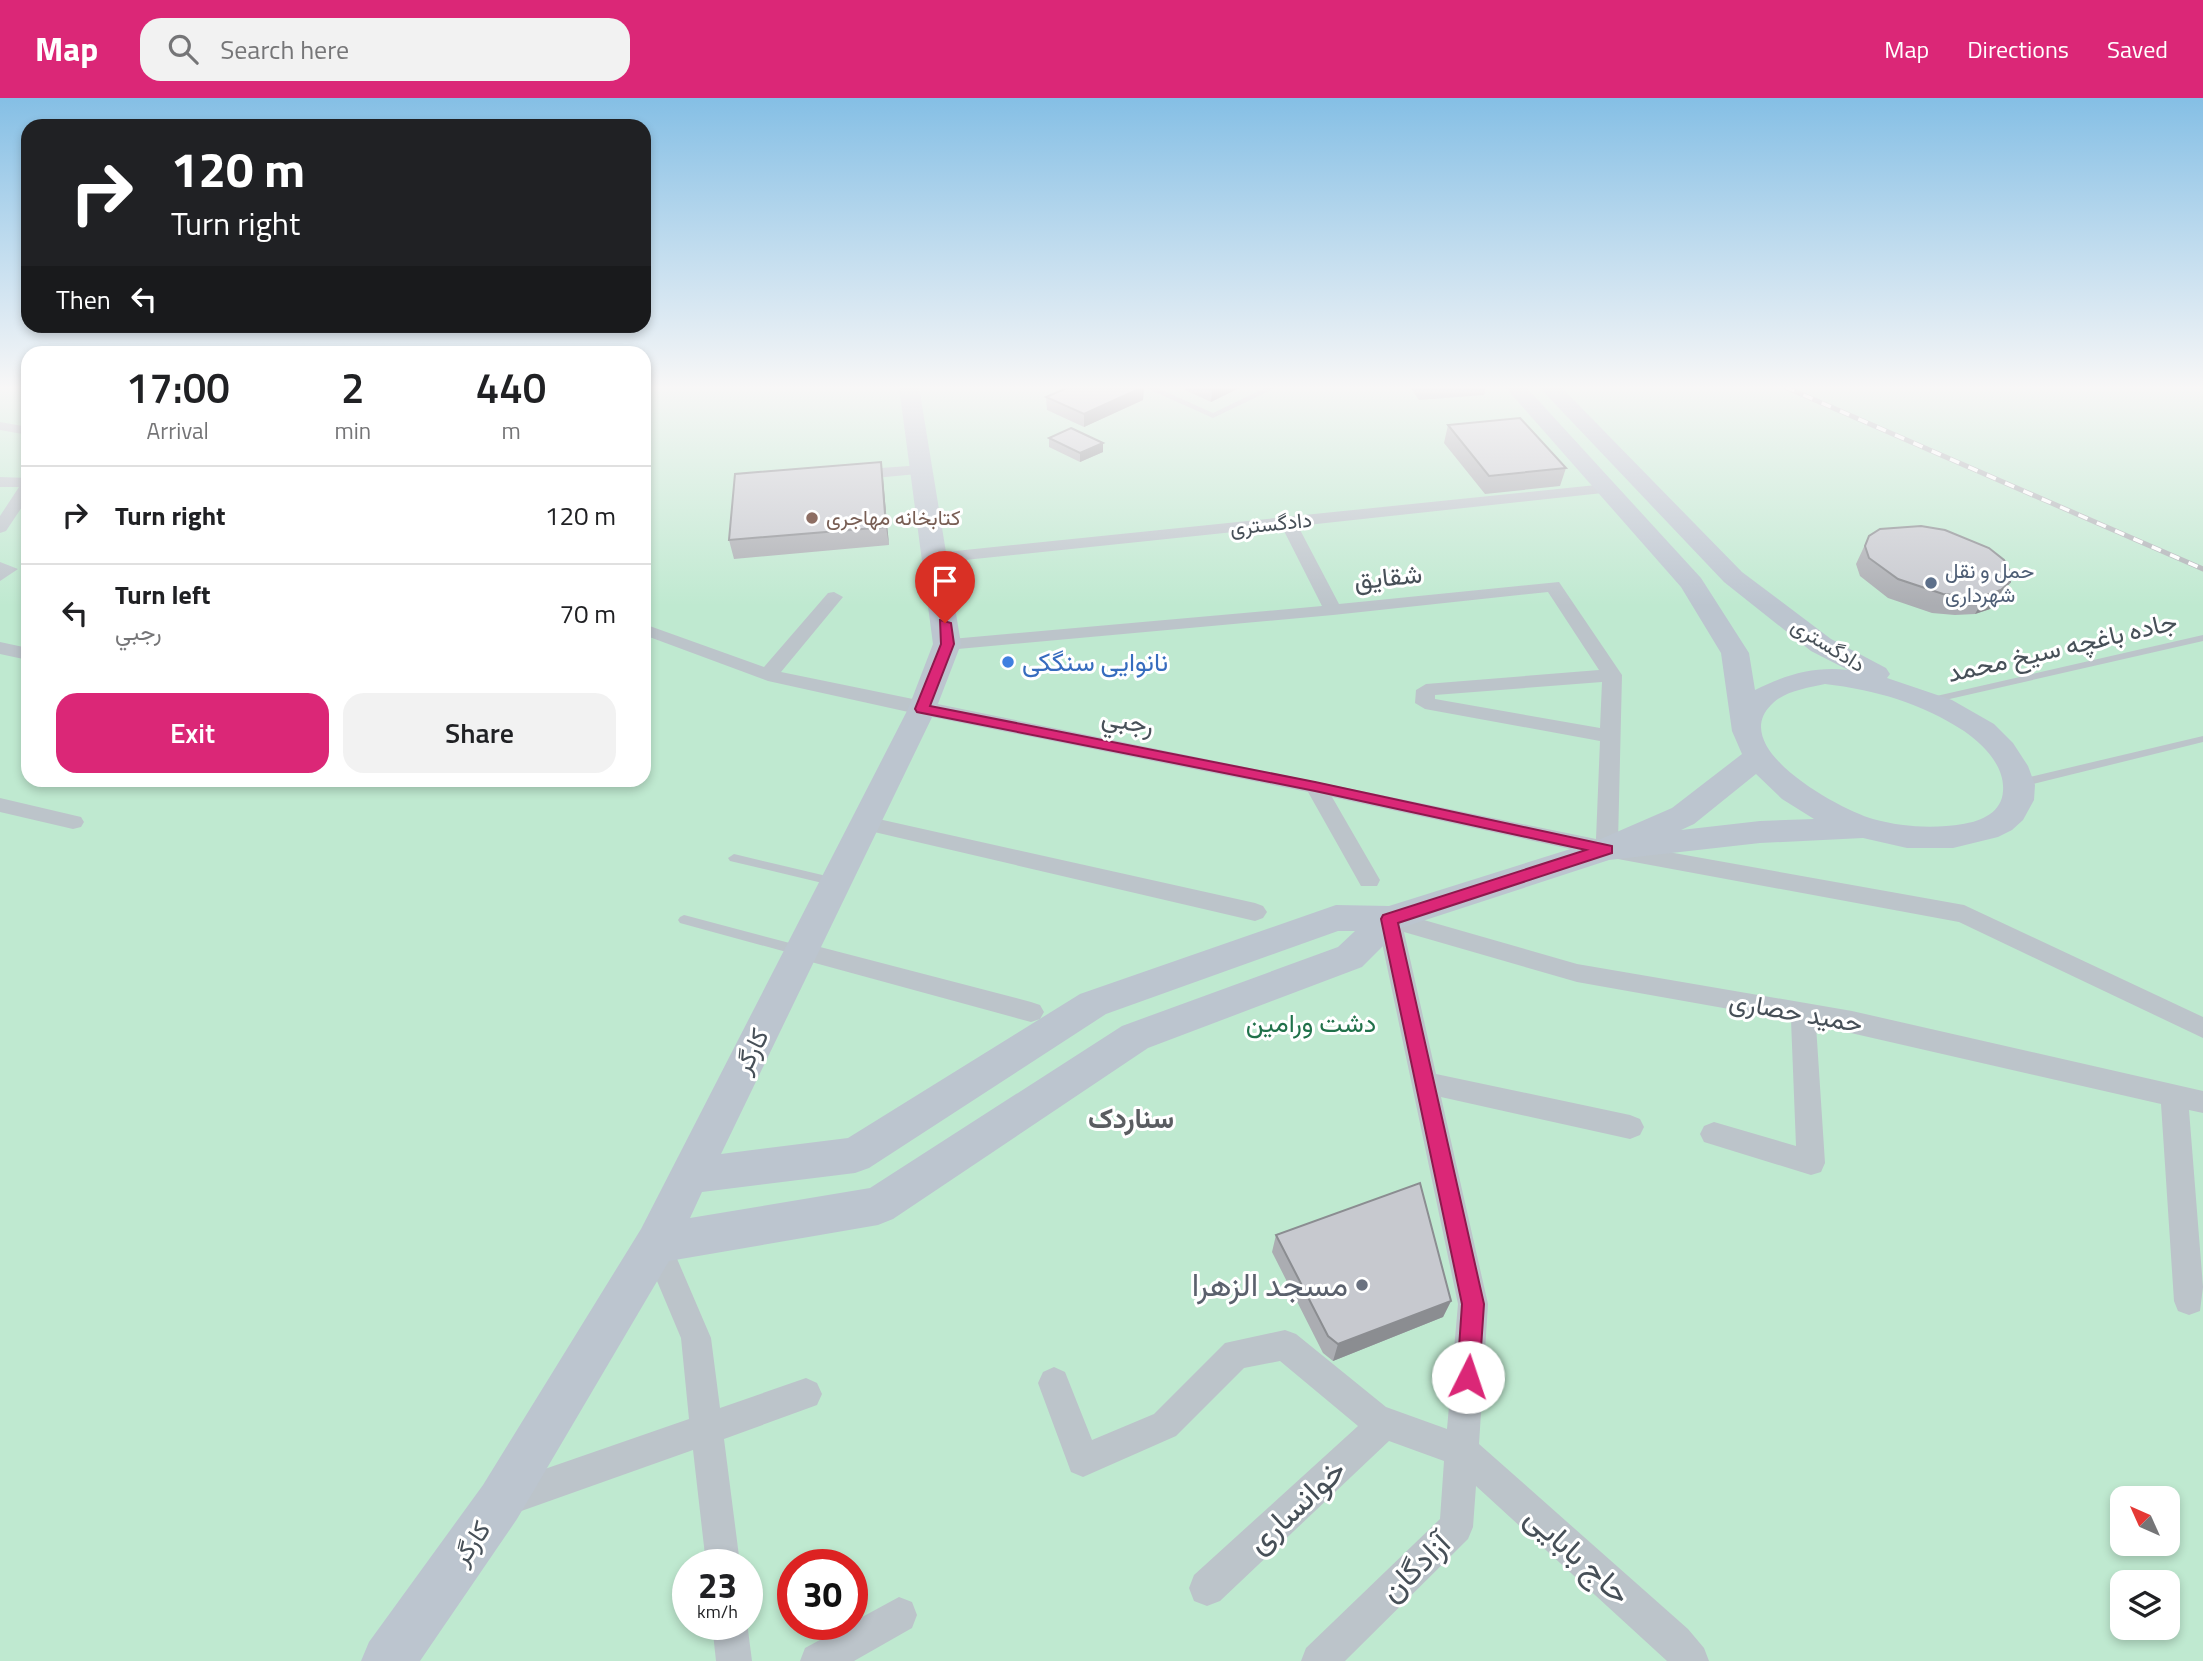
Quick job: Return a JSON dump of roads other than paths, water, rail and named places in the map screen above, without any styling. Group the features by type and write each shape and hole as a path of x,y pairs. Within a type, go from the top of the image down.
{"main road":[{"name":"کارگر","path":"388,1661 500,1502 656,1243 922,709 947,644 921,460"},
{"path":"689,1176 855,1155 1093,1004 1336,918 1389,919 1607,849 1683,816 1752,744 1751,708 1767,691 1792,681 1825,676 1863,679 1903,688 1932,700 1981,728 2007,755 2021,783 2016,807 1997,827 1962,838 1917,838 1868,828 1812,804 1783,785 1752,744 1735,653 1692,583 1580,460"},
{"name":"دادگستری","path":"1620,460 1733,577 1821,645 1903,688"},
{"path":"1607,849 1760,832 1868,828"},
{"path":"656,1243 878,1206 1135,1037 1350,957 1389,919"}],"street":[{"path":"840,476 923,470"},
{"path":"0,482 21,490"},
{"name":"دادگستری","path":"936,558 1606,489"},
{"path":"0,528 21,499"},
{"path":"1287,522 1334,610"},
{"path":"0,566 9,569 0,576"},
{"name":"شقايق","path":"947,644 1334,610 1553,586 1612,675"},
{"path":"768,675 834,597"},
{"name":"رجبي","path":"651,632 768,675 922,709 1315,786 1607,849"},
{"path":"0,648 21,652"},
{"path":"1610,736 1425,703 1426,690 1612,675 1607,849 1964,914 2203,1028"},
{"path":"1315,786 1369,880"},
{"path":"0,804 73,822"},
{"path":"865,823 1255,912"},
{"path":"1054,1382 1083,1460 1166,1425 1236,1354 1285,1345 1376,1420 1462,1451 1473,1304 1389,919"},
{"name":"حمید حصاری","path":"1389,919 1577,972 1803,1013 2203,1102"},
{"path":"801,951 1031,1012"},
{"path":"1714,1134 1811,1163 1803,1013"},
{"path":"1426,1083 1630,1128"},
{"path":"2174,1095 2194,1244 2189,1301"},
{"path":"656,1243 696,1338 721,1549"},
{"path":"500,1502 806,1394"},
{"name":"خوانساری","path":"1207,1588 1384,1423"},
{"name":"آزادگان","path":"1319,1661 1457,1527 1462,1451"},
{"name":"حاج بابایی","path":"1462,1451 1675,1642 1692,1661"},
{"path":"818,1661 899,1615"},
{"path":"732,1640 734,1661"}],"lane":[{"name":"جاده باغچه سیخ محمد","path":"1932,700 2203,638"},
{"path":"2021,783 2203,739"},
{"path":"734,859 836,882"},
{"path":"684,920 801,951"}],"railway":[{"path":"1953,460 2203,569"}],"place":[{"name":"کتابخانه مهاجری","path":"812,518"},
{"name":"حمل و نقل شهرداری","path":"1931,583"},
{"name":"نانوایی سنگکی","path":"1008,662"},
{"name":"مسجد الزهرا","path":"1362,1285"}],"district":[{"name":"سناردک","path":"1131,1118"}],"park label":[{"name":"دشت ورامین","path":"1311,1023"}]}
